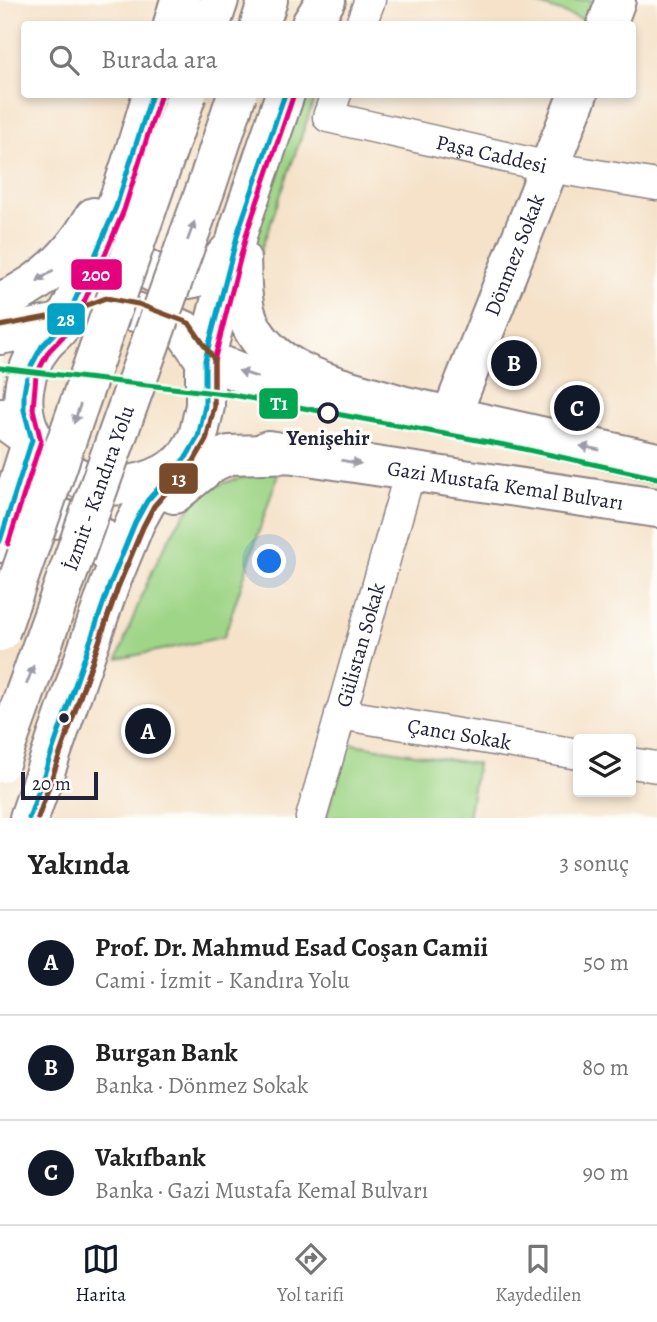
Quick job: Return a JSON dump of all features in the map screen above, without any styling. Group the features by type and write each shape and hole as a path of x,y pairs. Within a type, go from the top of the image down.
{"main road":[{"path":"174,21 180,0"},
{"path":"212,21 219,0"},
{"path":"261,21 268,0"},
{"path":"311,21 315,0"},
{"path":"312,21 326,0"},
{"path":"608,21 617,0"},
{"path":"117,567 99,536 68,520 46,518 1,527 32,440 24,410 28,372 42,346 65,322 116,207 151,98"},
{"name":"İzmit - Kandıra Yolu","path":"0,632 186,98"},
{"name":"İzmit - Kandıra Yolu","path":"0,763 236,98"},
{"path":"29,818 117,567 147,501 187,456 198,437 205,406 205,360 237,237 284,98"},
{"name":"Dönmez Sokak","path":"451,416 576,98"},
{"path":"0,302 54,271 81,239 138,139"},
{"path":"116,207 119,237 131,257 150,272 165,278 193,279 212,271 237,237"},
{"path":"237,237 245,311 252,329 270,352 292,368 310,376 401,405"},
{"path":"0,335 65,322 105,307 136,312 184,330 205,360 258,378 401,405 657,462"},
{"path":"0,417 32,440 54,464 97,485 128,485 157,478 187,456"},
{"name":"Gazi Mustafa Kemal Bulvarı","path":"187,456 228,446 302,453 410,472 657,508"},
{"path":"117,567 148,517 213,462 229,455 302,453"}],"street":[{"path":"362,21 370,0"},
{"name":"Paşa Caddesi","path":"332,106 549,167 657,185"},
{"name":"Gülistan Sokak","path":"312,818 410,472"},
{"name":"Çancı Sokak","path":"340,714 573,753"},
{"path":"636,763 657,767"}],"green space":[{"path":"526,0 592,0 584,20"},
{"path":"298,98 315,98 255,267 253,243"},
{"path":"279,471 224,637 118,659 133,617 167,541 196,501 211,489 227,482"},
{"path":"347,743 477,764 468,818 326,818"}],"transit line":[{"name":"28","path":"0,541 32,440 24,410 28,372 42,346 65,322 91,265 116,207 151,98"},
{"name":"200","path":"8,544 41,441 33,409 36,375 49,351 73,326 99,269 124,210 160,98"},
{"name":"28","path":"29,818 110,584 135,523 147,501 187,456 198,437 205,406 205,360 239,229 284,98"},
{"name":"200","path":"38,818 118,587 143,527 154,506 194,461 206,440 214,407 214,361 247,232 293,98"},
{"name":"13","path":"0,326 63,314 106,298 138,304 189,323 214,359 214,407 206,440 194,461 154,506 143,527 118,587 38,818"},
{"name":"T1","path":"0,368 233,395 510,446 657,478"}],"place":[{"name":"Burgan Bank","path":"514,363"},
{"name":"Vakıfbank","path":"577,408"},
{"name":"Yenişehir","path":"328,413"},
{"name":"Prof. Dr. Mahmud Esad Coşan Camii","path":"148,731"}]}
